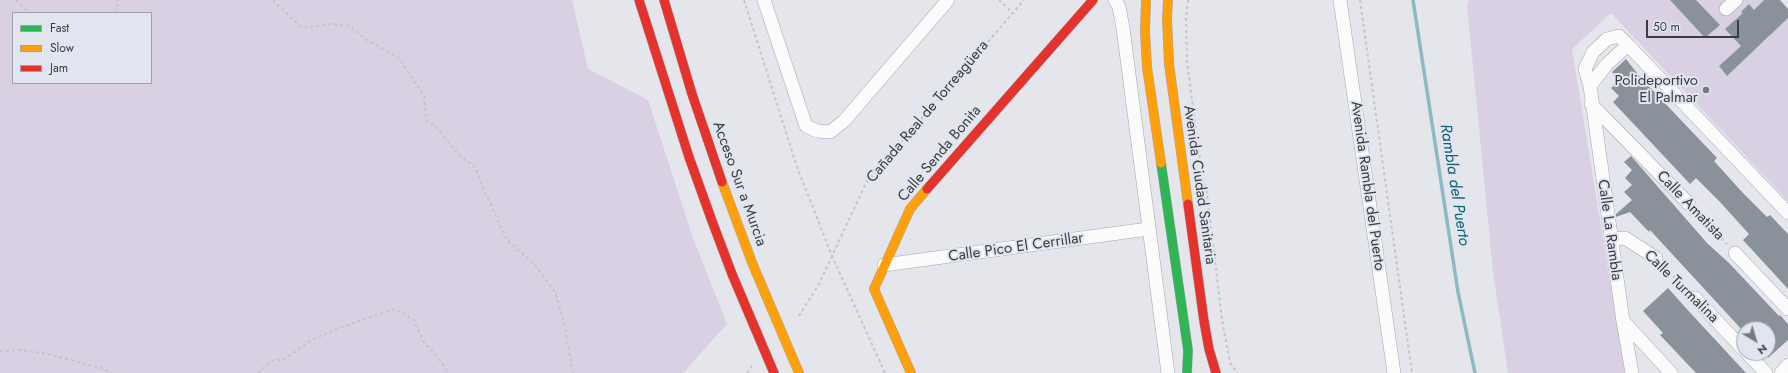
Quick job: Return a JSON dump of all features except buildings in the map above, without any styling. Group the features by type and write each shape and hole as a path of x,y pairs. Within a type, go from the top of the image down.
{"main road":[{"path":"639,0 671,103 709,214 732,274 774,373"},
{"name":"Acceso Sur a Murcia","path":"664,0 692,94 733,213 756,272 799,373"},
{"name":"Calle Senda Bonita","path":"911,373 874,289 910,209 1093,0"},
{"path":"1146,0 1145,32 1147,67 1188,350 1187,373"},
{"name":"Avenida Ciudad Sanitaria","path":"1168,0 1167,34 1169,64 1204,321 1209,349 1216,373"}],"street":[{"path":"764,0 806,126 817,132 830,132 844,122 948,0"},
{"path":"1115,0 1119,7 1123,28 1148,229 1168,373"},
{"name":"Avenida Rambla del Puerto","path":"1340,0 1394,373"},
{"path":"1726,9 1736,0"},
{"name":"Calle La Rambla","path":"1628,45 1619,36 1607,39 1593,52 1585,69 1590,86 1591,104 1623,322 1632,373"},
{"path":"1590,86 1607,64 1628,45 1788,213"},
{"name":"Calle Amatista","path":"1591,104 1689,204"},
{"name":"Calle Pico El Cerrillar","path":"884,266 1148,229"},
{"name":"Calle Turmalina","path":"1611,239 1625,238 1656,258"},
{"name":"Calle Amatista","path":"1736,253 1788,309"},
{"name":"Calle Turmalina","path":"1695,298 1736,342"},
{"path":"1623,322 1671,373"},
{"path":"1755,361 1766,373"},
{"path":"1782,373 1788,365"}],"path":[{"path":"16,0 29,12"},
{"path":"117,12 118,0"},
{"path":"273,0 300,26 312,27 331,24 350,26 367,40 399,58 424,96 426,120 436,128 460,156 476,168 483,188 507,240 534,264 555,292 564,322 573,373"},
{"path":"744,0 797,167 832,256 885,373"},
{"path":"999,0 1013,13"},
{"name":"Cañada Real de Torreagüera","path":"799,316 819,284 866,183 1024,0"},
{"path":"1188,0 1186,20 1187,63 1203,181 1207,193 1222,320 1230,362 1237,373"},
{"path":"1360,0 1412,373"},
{"name":"Calle Amatista","path":"1689,204 1736,253"},
{"name":"Calle Turmalina","path":"1656,258 1695,298"},
{"path":"258,373 271,362 285,359 310,341 329,332 395,309 414,320 423,341 439,359 448,373"},
{"path":"0,351 20,350 48,354 101,368 112,373"},
{"path":"747,373 752,366"}],"shaded area":[{"path":"0,0 572,0 588,69 648,100 693,238 727,324 683,373 0,373"},
{"path":"1469,0 1670,0 1705,38 1720,25 1696,0 1764,0 1758,6 1778,27 1788,18 1788,201 1611,13 1572,49 1625,373 1508,373 1493,272 1467,5","holes":["1763,27 1770,36 1727,75 1719,66"]}],"waterway":[{"name":"Rambla del Puerto","path":"1413,0 1458,292 1475,373"}],"traffic: fast":[{"path":"1161,163 1188,350 1187,373"}],"traffic: slow":[{"path":"1146,0 1145,32 1147,67 1161,163"},
{"path":"1168,0 1167,19 1169,64 1188,204"},
{"path":"722,182 753,265 799,373"},
{"path":"911,373 874,289 910,209 927,189"}],"traffic: jam":[{"path":"639,0 689,157 712,221 732,274 774,373"},
{"path":"664,0 692,94 722,182"},
{"path":"927,189 1093,0"},
{"path":"1188,204 1204,321 1209,349 1216,373"}],"place":[{"name":"Polideportivo El Palmar","path":"1706,90"}]}
